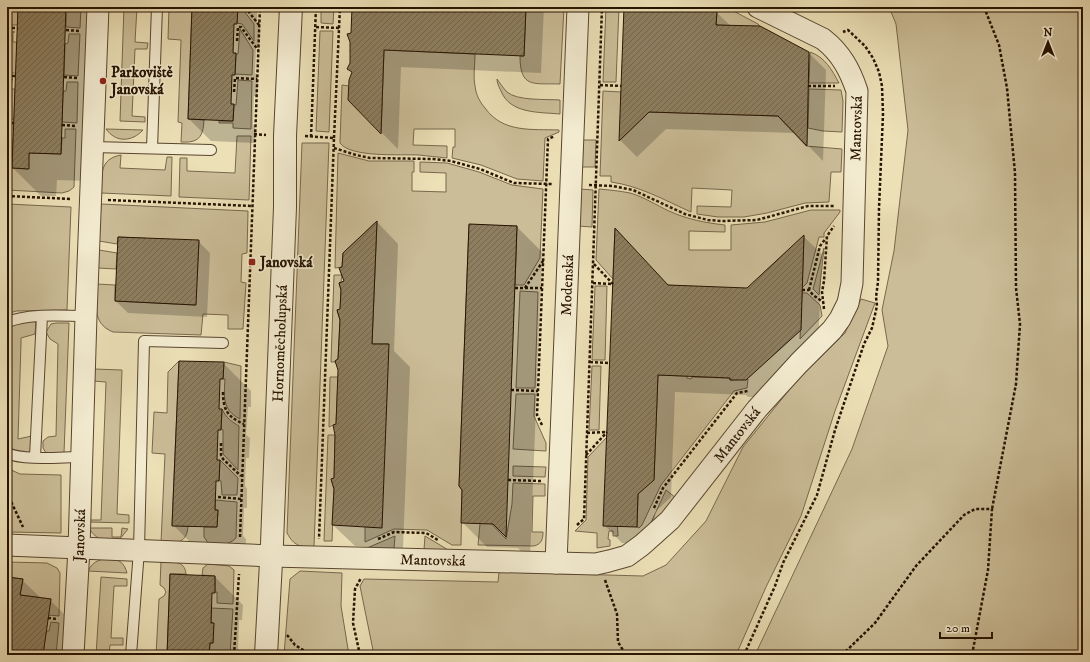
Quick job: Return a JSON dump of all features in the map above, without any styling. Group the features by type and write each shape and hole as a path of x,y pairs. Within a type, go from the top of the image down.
{"street":[{"name":"Janovská","path":"73,655 79,548 98,7"},
{"name":"Hornoměcholupská","path":"266,655 272,556 285,207 285,136 291,7"},
{"name":"Modenská","path":"556,563 578,7"},
{"name":"Mantovská","path":"7,545 272,556 596,564 627,556 670,520 757,409 836,324 848,304 852,283 857,91 852,75 840,56 823,40 752,10"}],"lane":[{"path":"152,148 157,7"},
{"path":"93,147 211,150"},
{"path":"7,322 18,318 42,316 86,316"},
{"path":"35,458 42,316"},
{"path":"131,655 139,550 144,341 223,343"},
{"path":"7,453 14,456 35,458 81,458"}],"path":[{"path":"245,7 259,26"},
{"path":"234,655 240,554 254,134 260,7"},
{"path":"311,137 316,7"},
{"path":"319,544 340,7"},
{"path":"557,539 570,539 570,532 584,519 602,7"},
{"path":"732,7 752,10"},
{"path":"972,655 988,570 992,509 1016,384 1020,324 1016,288 1015,173 1007,88 999,45 984,7"},
{"path":"237,41 238,27 242,27 258,50"},
{"path":"316,27 339,28"},
{"path":"7,28 18,28"},
{"path":"66,30 84,31"},
{"path":"7,76 16,76"},
{"path":"64,77 82,79"},
{"path":"234,92 235,78 257,79"},
{"path":"600,85 621,86"},
{"path":"808,86 831,86"},
{"path":"7,123 14,123"},
{"path":"62,126 80,127"},
{"path":"254,134 334,138"},
{"path":"334,148 370,158 451,161 480,169 514,183 613,186 633,190 685,214 722,221 757,220 808,206 879,208"},
{"path":"543,429 537,415 546,184"},
{"path":"7,196 252,206"},
{"path":"809,290 820,246 835,224"},
{"path":"825,316 822,292 827,236"},
{"path":"525,288 543,261"},
{"path":"592,283 613,284 593,264"},
{"path":"515,288 542,288"},
{"path":"802,290 809,290 823,302"},
{"path":"744,655 775,586 783,563 817,495 835,430 864,344 872,328 877,306 876,297"},
{"path":"590,362 610,363"},
{"path":"511,390 538,391"},
{"path":"651,513 663,488 737,393 753,390"},
{"path":"223,392 223,403 226,412 237,421 244,424"},
{"path":"586,455 607,432 587,433"},
{"path":"221,443 221,455 223,459 242,476"},
{"path":"508,480 548,481"},
{"path":"7,492 26,532"},
{"path":"218,497 241,499"},
{"path":"842,655 875,623 916,566 964,514 976,509 992,509"},
{"path":"376,540 394,532 426,533 438,541"},
{"path":"596,564 612,596 617,614 618,642 626,655"},
{"path":"355,589 353,623 360,655"},
{"path":"269,613 295,645 311,655"}],"shaded area":[{"path":"7,7 18,7 18,25 7,25"},
{"path":"66,7 81,7 80,28 66,27"},
{"path":"124,7 137,7 135,42 148,43 147,49 135,49 132,116 145,117 145,122 120,121"},
{"path":"169,7 192,7 188,119 204,120 203,131 199,138 187,142 181,142 182,123 178,122 181,40 168,39"},
{"path":"238,7 241,7 254,24 254,41 242,24 237,23"},
{"path":"326,7 334,7 333,24 321,23 321,11 325,11"},
{"path":"526,7 564,7 560,84 530,82 523,74 520,56 524,56"},
{"path":"606,7 619,7 616,82 603,82"},
{"path":"703,7 726,7 761,27 716,25 717,11 703,10"},
{"path":"889,7 1083,7 1083,655 755,655 852,449 888,346 882,310 894,251 908,130 896,24"},
{"path":"240,29 253,50 252,75 235,74 236,54 238,54"},
{"path":"7,31 15,32 13,32 13,42 17,42 16,73 7,73"},
{"path":"320,31 333,31 329,132 316,131"},
{"path":"69,34 80,34 78,76 64,75 65,44 68,43"},
{"path":"384,50 475,54 474,82 476,92 481,103 492,116 500,122 518,128 559,130 559,132 545,138 543,181 517,179 481,165 452,158 453,147 455,147 455,129 414,129 413,145 447,146 447,158 419,155 365,153 346,148 340,143 342,85 349,86 381,133"},
{"path":"810,52 820,57 824,61 831,69 839,83 809,83"},
{"path":"7,79 13,79 11,89 15,89 14,119 7,120"},
{"path":"497,79 507,92 518,97 560,100 560,114 534,112 518,108 505,99"},
{"path":"238,80 252,81 251,129 233,128 233,123 219,123 219,121 233,121"},
{"path":"67,82 78,82 77,123 62,122 63,91 66,91"},
{"path":"809,89 841,90 843,101 842,132 823,131 808,128"},
{"path":"603,91 621,92 620,140 649,112 778,116 806,146 842,149 841,172 831,172 829,202 805,203 767,213 744,217 718,217 697,214 697,206 731,207 732,190 692,188 691,212 642,190 611,182 611,176 600,176"},
{"path":"65,129 76,129 74,187 69,191 62,193 7,190 7,139 13,139 12,168 28,169 29,153 61,154 62,138 65,138"},
{"path":"106,129 143,130 139,134 129,139 119,139 110,134"},
{"path":"237,136 251,136 249,200 179,197 180,158 187,158 187,171 235,173"},
{"path":"582,140 596,140 595,167 581,167"},
{"path":"302,143 329,143 314,547 298,545 292,541 287,533"},
{"path":"338,153 369,161 414,161 414,172 412,172 412,191 446,192 446,173 420,172 420,162 447,163 479,172 512,185 543,189 540,258 524,285 515,285 517,226 469,225 459,486 462,490 461,545 452,545 427,530 394,529 365,542 365,527 388,344 372,344 377,221 343,253 342,267 335,268"},
{"path":"121,155 120,168 165,170 167,157 172,157 171,196 101,193 102,174 105,164 114,157"},
{"path":"580,189 593,190 592,227 578,226"},
{"path":"599,189 630,193 682,216 703,222 725,225 725,232 689,231 689,250 731,250 731,225 765,222 811,210 840,210 840,212 824,233 824,237 819,237 807,283 802,288 804,236 754,282 753,289 662,285 615,229 613,279 596,260"},
{"path":"7,204 71,207 67,310 16,311 7,314"},
{"path":"101,204 248,211 247,253 242,254 241,282 246,283 243,329 228,329 228,315 203,314 201,335 113,332 101,324 98,318 96,306 97,284 115,285 115,301 195,305 199,241 118,237 117,244 99,241"},
{"path":"824,248 819,295 813,289"},
{"path":"99,250 117,253 116,269 98,268"},
{"path":"334,275 342,275 341,282 339,283 341,290 340,309 337,310 340,320 338,359 335,362 331,362"},
{"path":"595,286 607,286 605,360 592,360"},
{"path":"520,291 538,292 535,388 516,388"},
{"path":"802,293 807,293 820,305 822,316 800,339"},
{"path":"861,299 875,303 835,411 801,516 766,587 736,655 374,655 360,586 364,579 498,582 499,572 643,576 666,565 706,521 743,447 798,379 845,333"},
{"path":"36,320 35,334 21,338 18,439 32,436 31,454 7,448 7,329 17,323"},
{"path":"69,323 64,453 46,453 43,448 43,441 48,437 56,436 58,344 50,339 46,332 51,324"},
{"path":"179,361 172,525 188,526 185,536 180,541 161,543 165,454 152,453 154,412 167,413 168,372"},
{"path":"224,362 241,366 240,419 230,411 225,402 225,379 223,379"},
{"path":"592,366 601,366 599,430 589,430"},
{"path":"94,369 122,370 117,514 129,515 129,523 88,522 88,520 101,520 106,382 93,381"},
{"path":"658,375 687,376 687,378 691,379 692,377 730,378 730,380 734,380 734,378 748,379 747,388 734,391 661,485 642,525 639,528 637,527 638,494 654,479"},
{"path":"330,377 338,377 336,424 329,427"},
{"path":"516,394 535,394 534,416 546,443 546,451 513,449"},
{"path":"222,409 229,419 239,426 238,470 223,454 223,430 221,429"},
{"path":"328,435 335,435 334,478 331,479 334,489 332,541 324,541"},
{"path":"607,437 617,516 618,536 613,536 613,531 609,531 608,539 610,540 610,546 597,548 597,533 575,531 586,520 588,457"},
{"path":"220,460 238,478 237,495 222,495 221,481 219,480"},
{"path":"513,466 546,467 545,477 513,476"},
{"path":"7,468 20,474 61,475 61,533 10,532 7,529"},
{"path":"513,483 545,484 545,496 533,496 532,532 543,532 541,541 534,546 478,545 481,513 506,539 512,504"},
{"path":"666,490 676,498 649,527"},
{"path":"215,500 237,502 236,538 227,544 209,544 204,537 204,527 217,527 218,510 215,510"},
{"path":"89,528 112,528 112,537 121,537 122,528 128,529 119,540 98,538"},
{"path":"395,536 394,549 367,548"},
{"path":"425,536 450,551 424,550"},
{"path":"111,558 122,563 127,573 88,571 97,561"},
{"path":"7,562 47,563 57,568 60,573 59,616 48,615 51,599 20,595 23,579 7,577"},
{"path":"161,562 181,564 185,569 186,574 170,574 167,655 156,655 159,599 164,596 166,592 160,585"},
{"path":"208,564 229,566 234,570 233,604 217,603 215,576 202,575 203,568"},
{"path":"300,571 342,573 341,606 349,655 284,655 290,579"},
{"path":"101,577 127,579 127,586 114,586 111,638 123,638 123,645 110,645 109,655 96,655"},
{"path":"211,608 233,609 230,655 209,655 210,643 213,643"},
{"path":"51,622 59,623 56,655 43,655 46,631 49,631"}],"building":[{"path":"18,7 66,7 61,154 29,153 29,169 12,168"},
{"path":"192,7 238,7 237,24 234,24 233,53 236,53 235,75 232,75 231,104 234,104 233,121 188,119"},
{"path":"352,7 526,7 524,56 384,50 381,134 348,100 349,80 352,72 347,69 350,63 350,42 347,34 351,33"},
{"path":"624,7 673,7 673,9 717,11 716,25 760,26 809,52 807,146 778,116 649,112 619,141"},
{"path":"377,221 372,344 389,344 382,528 332,525 334,489 331,479 334,478 335,435 333,425 336,424 338,370 335,361 338,359 340,320 337,310 340,309 341,290 339,283 344,281 339,268 342,267 343,253"},
{"path":"469,224 517,226 506,537 493,524 461,523 462,490 459,486"},
{"path":"615,228 668,285 747,288 804,235 801,330 746,380 658,375 654,480 638,494 637,527 603,526"},
{"path":"118,237 199,240 196,305 115,301"},
{"path":"179,361 224,362 223,379 220,379 219,409 222,409 221,430 218,430 217,460 220,460 219,481 216,481 215,510 218,510 217,527 172,526"},
{"path":"170,574 215,576 215,593 212,593 211,623 214,623 213,643 210,643 209,655 167,655"},
{"path":"7,577 23,579 20,595 51,599 43,655 7,655"}],"place":[{"name":"Parkoviště Janovská","path":"103,81"},
{"name":"Janovská","path":"252,262"}]}
